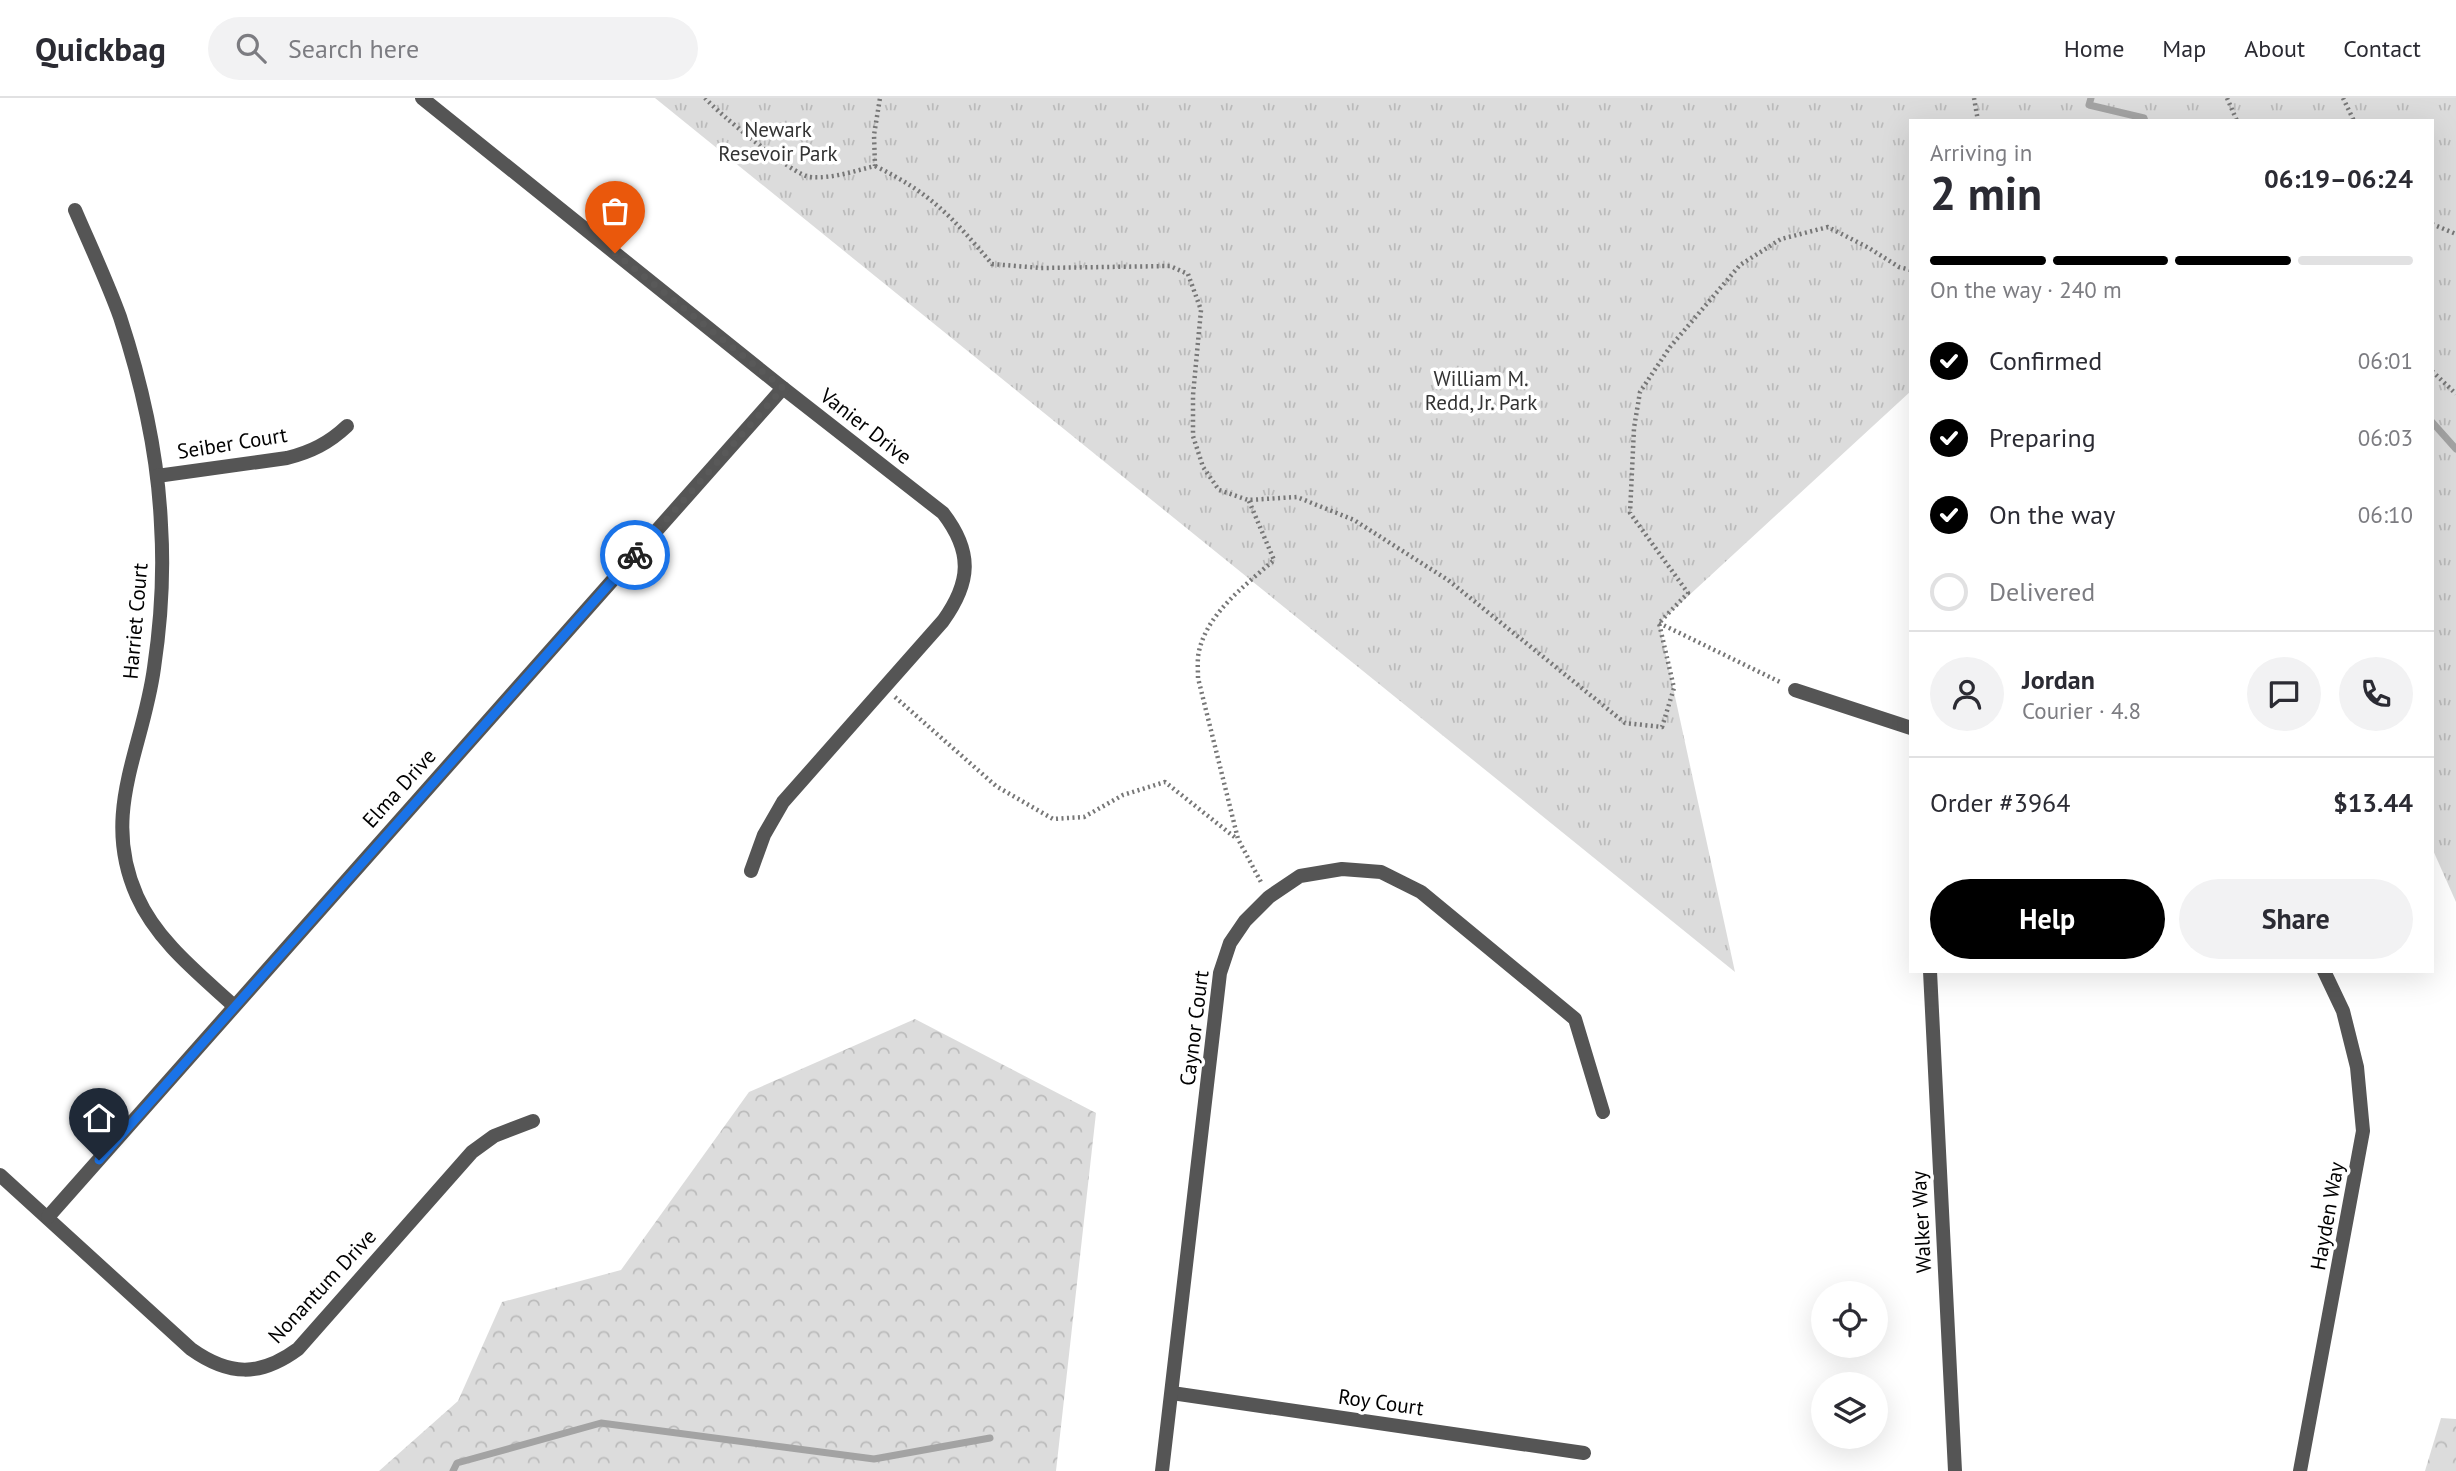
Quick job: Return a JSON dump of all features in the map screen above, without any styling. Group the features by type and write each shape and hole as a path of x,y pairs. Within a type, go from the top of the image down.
{"street":[{"name":"Vanier Drive","path":"422,98 943,513 956,529 963,546 966,566 963,586 955,604 783,802 767,828 751,871"},
{"name":"Harriet Court","path":"75,210 119,315 144,406 158,476 162,526 159,617 150,690 125,791 121,822 127,871 137,898 154,927 172,948 234,1006"},
{"name":"Elma Drive","path":"48,1217 783,388"},
{"name":"Seiber Court","path":"158,476 287,458 321,446 347,426"},
{"path":"1795,690 1909,727"},
{"name":"Caynor Court","path":"1162,1471 1220,973 1230,943 1245,920 1269,897 1300,876 1342,869 1381,872 1421,892 1575,1019 1603,1112"},
{"name":"Walker Way","path":"1930,973 1955,1471"},
{"name":"Hayden Way","path":"2301,1471 2363,1131 2357,1068 2343,1010 2325,973"},
{"name":"Nonantum Drive","path":"0,1175 197,1354 232,1369 267,1368 298,1349 472,1152 494,1136 533,1121"},
{"name":"Roy Court","path":"1172,1393 1584,1453"}],"path":[{"path":"705,98 765,149 807,177 835,176 875,166 926,194 957,222 992,264 1041,268 1170,266 1188,274 1201,310 1193,436 1203,467 1219,490 1248,500 1297,497 1354,520 1448,580 1625,723 1662,727 1674,688 1659,623"},
{"path":"875,166 874,135 880,98"},
{"path":"1974,98 1978,119"},
{"path":"2227,98 2236,119"},
{"path":"2343,98 2353,119"},
{"path":"2434,225 2456,234"},
{"path":"1659,623 1688,593 1630,513 1634,428 1640,392 1670,347 1740,265 1781,239 1828,227 1899,267 1909,270"},
{"path":"2434,373 2456,394"},
{"path":"1248,500 1275,560 1233,598 1210,625 1198,652 1199,678 1238,839 1269,897"},
{"path":"1659,623 1795,690"},
{"path":"884,688 996,786 1053,819 1084,817 1123,795 1165,782 1238,839"}],"green space":[{"name":"William M. Redd, Jr. Park","path":"655,98 2456,98 2456,902 2434,852 2434,119 1909,119 1909,393 1659,623 1735,972"},
{"path":"915,1019 1096,1113 1056,1471 379,1471 458,1401 502,1302 621,1270 749,1092"},
{"path":"2441,1418 2456,1419 2456,1471 2425,1471"}],"waterway":[{"path":"2091,98 2089,105 2144,119"},
{"path":"2434,424 2456,449"},
{"path":"453,1471 457,1463 601,1423 874,1459 990,1438"}],"way so far":[{"path":"615,253 783,388 635,555"}],"route":[{"path":"99,1160 635,555"}],"park label":[{"name":"Newark Resevoir Park","path":"778,141"}]}
